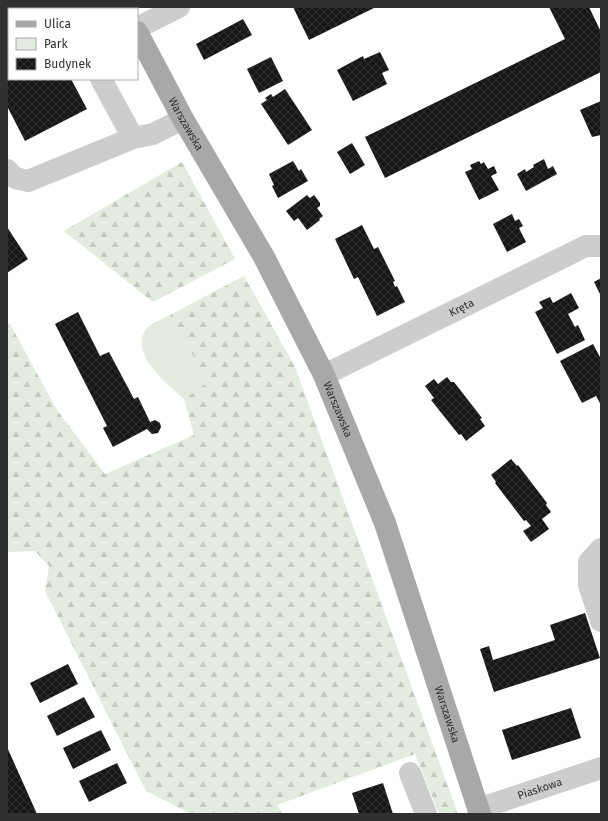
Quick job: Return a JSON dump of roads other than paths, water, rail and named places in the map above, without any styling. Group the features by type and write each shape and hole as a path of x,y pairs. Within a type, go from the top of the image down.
{"main road":[{"name":"Warszawska","path":"138,34 183,119 264,257 324,375 385,523 479,811"}],"street":[{"path":"138,28 179,7"},
{"path":"101,80 133,138"},
{"path":"7,170 15,178 28,182 133,138 153,134 183,119"},
{"name":"Kręta","path":"324,375 586,246 601,246"},
{"path":"601,549 589,562 589,585 601,621"},
{"name":"Piaskowa","path":"479,811 601,768"},
{"path":"410,773 426,814"}]}
